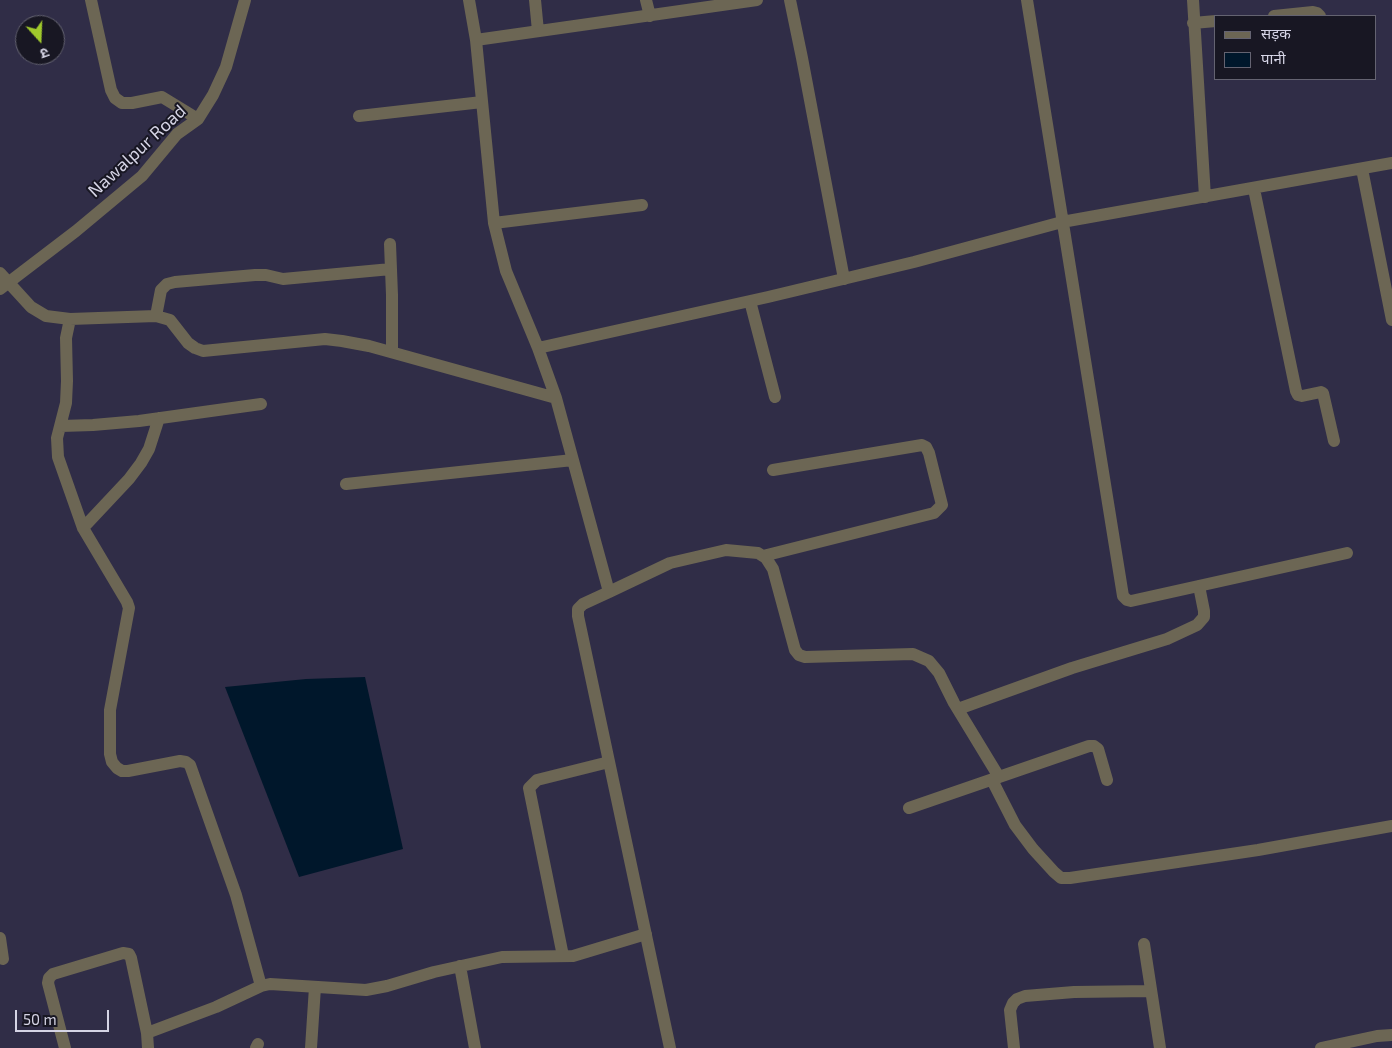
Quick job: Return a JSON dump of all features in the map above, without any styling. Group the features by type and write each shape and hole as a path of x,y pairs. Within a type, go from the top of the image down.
{"street":[{"path":"92,0 111,90 115,98 122,103 132,103 162,96 198,119"},
{"name":"Nawalpur Road","path":"3,281 76,231 142,176 177,134 198,119 213,95 226,67 245,0"},
{"path":"469,0 476,40 494,223 506,271 538,348 556,398 609,592"},
{"path":"536,0 538,31"},
{"path":"646,0 650,16"},
{"path":"476,40 650,16 714,3 757,0"},
{"path":"790,0 844,279"},
{"path":"1027,0 1124,596 1127,600 1131,601 1346,553"},
{"path":"1193,0 1205,197"},
{"path":"1282,15 1307,12 1318,13 1319,15"},
{"path":"1193,22 1214,21"},
{"path":"359,116 482,102"},
{"path":"538,348 844,279 1062,222 1392,163"},
{"path":"1362,169 1392,320"},
{"path":"1254,188 1296,391 1302,396 1324,393 1334,440"},
{"path":"494,223 642,205"},
{"path":"390,244 392,352"},
{"path":"156,316 161,290 167,284 176,282 255,275 266,275 283,279 391,268"},
{"path":"3,281 31,307 46,316 70,319 156,316 170,320 188,343 204,351 325,339 369,346 556,398"},
{"path":"750,301 775,397"},
{"path":"70,319 66,338 68,381 66,403 57,438 58,457 83,528 129,608 110,710 110,754 112,762 117,768 128,772 180,761 186,762 190,766 236,895 261,986"},
{"path":"61,426 93,426 261,404"},
{"path":"83,528 141,463 149,449 159,418"},
{"path":"764,556 934,514 942,505 929,453 926,447 922,446 773,470"},
{"path":"346,484 573,460"},
{"path":"670,1048 578,609 583,604 670,563 726,550 758,553 764,556 773,569 795,650 799,655 806,657 913,654 922,657 935,666 996,778 1015,825 1033,849 1061,878 1258,850 1392,826"},
{"path":"958,709 1072,668 1167,639 1197,625 1204,617 1199,586"},
{"path":"909,808 1089,746 1094,746 1098,749 1107,780"},
{"path":"563,956 529,788 536,780 609,762"},
{"path":"147,1033 216,1008 261,986 277,984 366,990 502,957 573,956 646,934"},
{"path":"0,938 4,959"},
{"path":"1144,944 1160,1048"},
{"path":"65,1048 48,983 49,978 53,974 123,953 128,954 131,958 147,1033 148,1048"},
{"path":"460,966 475,1048"},
{"path":"311,1048 315,987"},
{"path":"1014,1048 1010,1010 1016,999 1025,996 1074,992 1151,991"},
{"path":"1321,1048 1377,1036 1392,1035"}],"water":[{"path":"365,677 403,849 299,877 225,687 306,679"}]}
